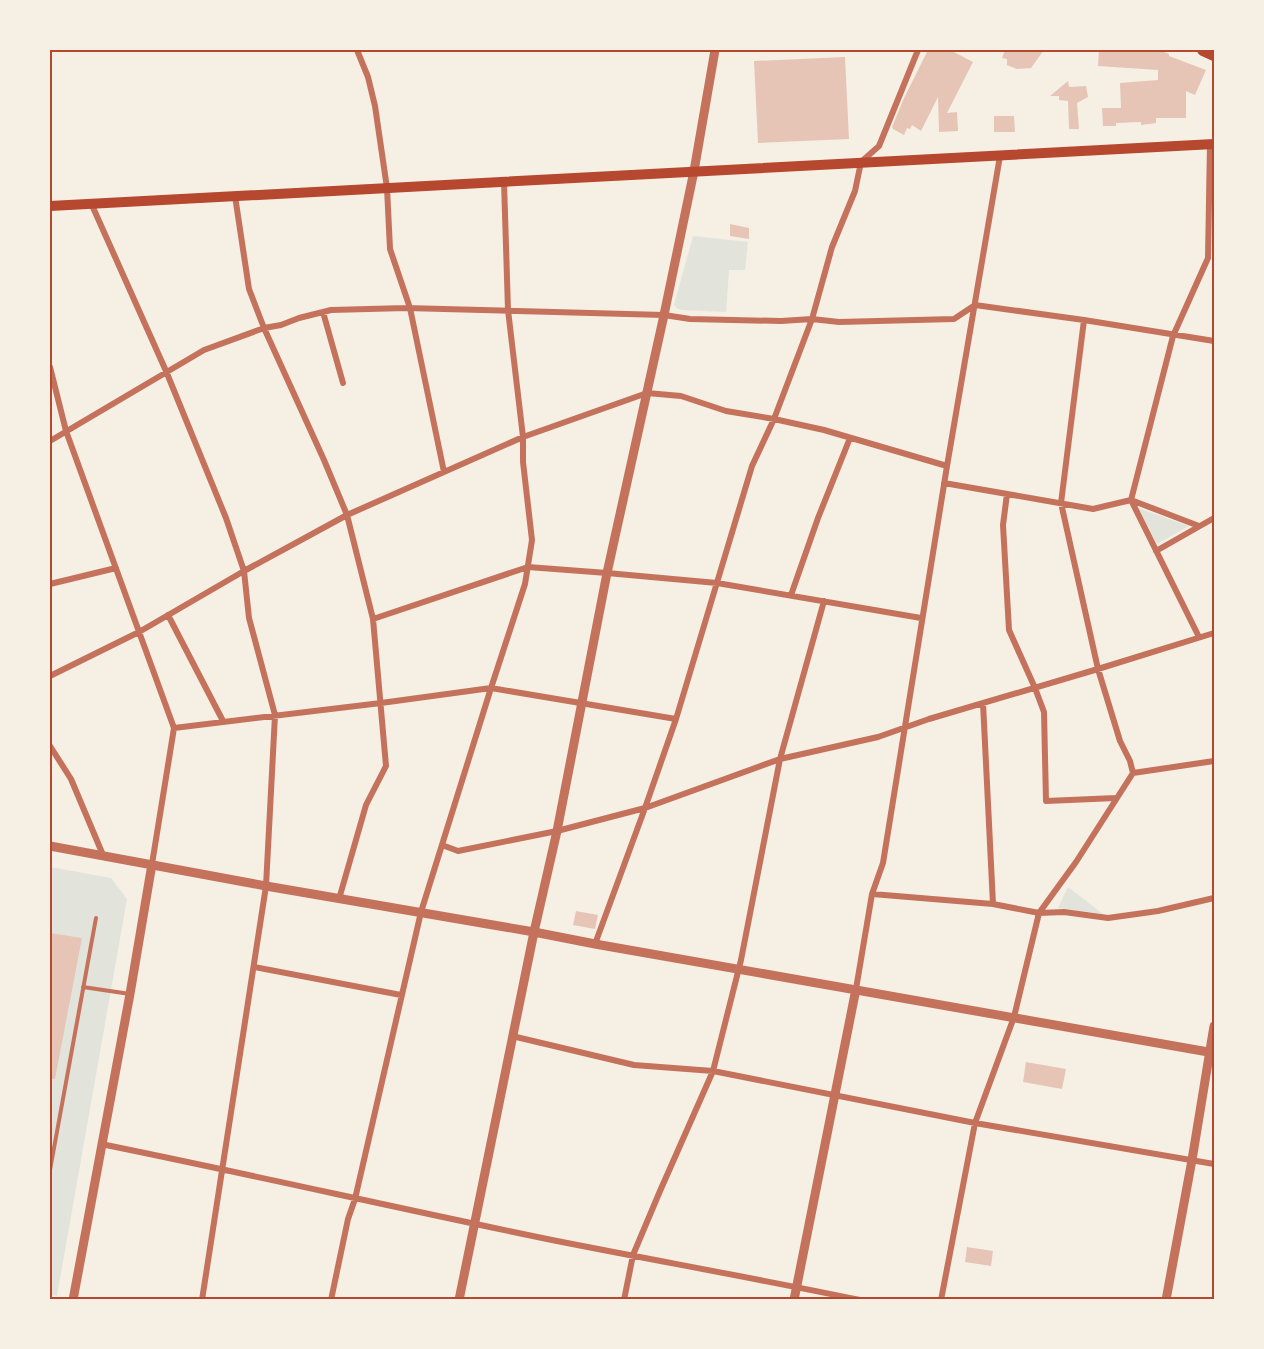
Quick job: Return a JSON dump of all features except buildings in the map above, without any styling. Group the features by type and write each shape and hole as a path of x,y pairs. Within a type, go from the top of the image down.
{"highway":[{"path":"1203,50 1215,55"}],"main road":[{"path":"50,206 1212,144"}],"street":[{"path":"357,50 368,78 375,106 387,188 390,249 410,308 444,472"},
{"path":"459,1299 512,1036 557,831 607,573 694,171 715,50"},
{"path":"595,944 676,719 752,466 774,418 812,319 832,248 855,191 861,162 879,146 918,50"},
{"path":"1199,637 1131,500 1173,336 1208,258 1212,144"},
{"path":"794,1299 856,989 872,894 883,863 921,618 1000,156"},
{"path":"331,1299 422,912 525,584 528,567 531,540 523,437 508,310 504,181"},
{"path":"235,196 249,289 347,515 373,619 386,766 366,806 339,899"},
{"path":"92,203 166,371 226,518 244,571 249,618 274,715 266,886 202,1299"},
{"path":"50,441 204,350 264,328 331,310 410,308 508,310 664,315 690,319 781,321 812,319 839,322 954,319 975,304 1215,341"},
{"path":"323,312 343,383"},
{"path":"941,1299 975,1123 1014,1017 1039,913 1076,862 1133,772 1120,741 1098,669 1061,503 1084,320"},
{"path":"50,367 66,431 174,728 130,994 73,1299"},
{"path":"50,676 139,632 347,515 523,437 646,393 681,396 726,411 774,418 824,430 947,466"},
{"path":"791,595 818,518 850,438"},
{"path":"944,483 1093,509 1131,500 1199,526"},
{"path":"1007,494 1003,525 1009,630 1044,712 1046,801 1116,798"},
{"path":"1156,551 1215,518"},
{"path":"373,619 528,567 717,583 921,618"},
{"path":"50,584 116,568"},
{"path":"624,1299 633,1255 713,1071 738,970 780,759 824,601"},
{"path":"168,615 223,721"},
{"path":"442,844 458,851 557,831 645,808 780,759 878,737 929,719 1215,633"},
{"path":"174,728 491,688 676,719"},
{"path":"983,703 993,904"},
{"path":"50,746 71,779 103,855"},
{"path":"1133,772 1215,761"},
{"path":"50,846 1213,1053"},
{"path":"872,894 993,904 1039,913 1064,912 1108,918 1158,911 1215,898"},
{"path":"254,967 401,995"},
{"path":"1166,1299 1213,1053 1215,1026"},
{"path":"512,1036 634,1065 713,1071 975,1123 1215,1164"},
{"path":"101,1144 221,1168 356,1199 860,1299"}],"lane":[{"path":"50,1170 96,918"},
{"path":"83,987 130,994"}],"shaded area":[{"path":"693,236 748,242 745,270 729,270 726,312 683,310 674,305"},
{"path":"1138,508 1189,526 1157,544"},
{"path":"50,867 111,878 127,899 57,1296 50,1295"},
{"path":"1068,887 1103,914 1058,908"}]}
